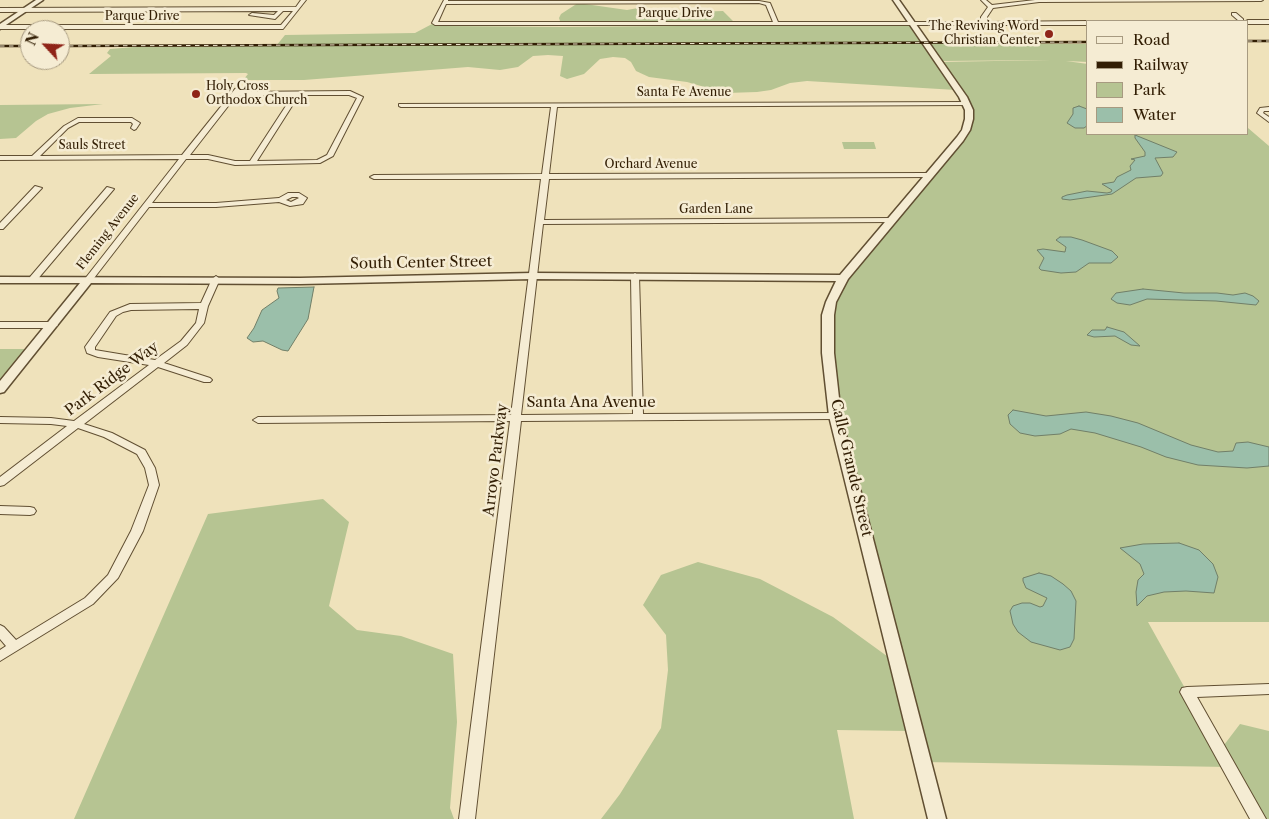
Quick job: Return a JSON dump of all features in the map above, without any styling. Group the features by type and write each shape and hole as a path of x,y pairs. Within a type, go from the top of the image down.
{"street":[{"path":"0,27 40,0"},
{"path":"0,10 298,9 304,0"},
{"path":"644,0 658,2"},
{"path":"896,0 966,104"},
{"path":"983,0 991,7"},
{"path":"984,23 984,17 991,7 1039,1 1261,0"},
{"path":"445,2 615,1 765,3 768,4 776,24"},
{"name":"Parque Drive","path":"445,2 435,23 437,24 1086,23"},
{"path":"251,14 275,17 282,9"},
{"name":"Parque Drive","path":"0,27 283,27 298,9"},
{"path":"1234,14 1241,20"},
{"path":"1249,22 1269,22"},
{"name":"Fleming Avenue","path":"0,389 54,324 235,92 296,94"},
{"name":"Sauls Street","path":"0,158 208,157 229,163 314,163 328,159 360,97 350,93 296,94"},
{"path":"252,163 296,94"},
{"name":"Santa Fe Avenue","path":"401,106 966,104"},
{"name":"Calle Grande Street","path":"937,819 835,416 827,332 831,302 843,278 966,130 969,110 966,104"},
{"name":"Arroyo Parkway","path":"467,819 554,105"},
{"path":"1269,109 1262,109 1260,112 1269,120"},
{"path":"34,158 66,127 78,120 132,120 137,124 134,128"},
{"name":"Orchard Avenue","path":"374,177 928,175"},
{"path":"0,227 38,188"},
{"path":"33,280 110,189"},
{"path":"147,205 216,205 280,200"},
{"name":"Garden Lane","path":"540,222 892,220"},
{"name":"South Center Street","path":"0,280 216,279 300,281 532,276 843,278"},
{"path":"634,276 638,417"},
{"name":"Park Ridge Way","path":"0,482 159,364 192,335 200,323 204,306 216,279"},
{"path":"204,306 130,307 120,310 113,314 90,347 90,352 159,364 207,380"},
{"path":"0,325 54,324"},
{"name":"Santa Ana Avenue","path":"258,420 835,416"},
{"path":"0,420 52,421 78,425 115,438 141,452 150,468 154,485 148,506 137,531 112,578 89,601 0,656"},
{"path":"0,510 30,511"},
{"path":"0,630 16,647"},
{"path":"1258,819 1187,692 1269,689"}],"green space":[{"path":"578,3 627,10 638,8 641,11 657,13 723,11 735,23 561,24 559,18 561,14"},
{"path":"432,24 443,26 562,27 909,24 956,90 807,81 790,83 771,90 726,93 710,91 687,82 649,77 636,71 631,62 625,58 600,59 584,74 567,79 560,76 563,56 548,55 533,56 518,67 500,70 468,67 304,80 243,80 248,74 246,73 89,74 111,56 107,53 110,49 134,47 276,46 285,35 415,33"},
{"path":"928,43 1086,44 1086,62 1066,61 1086,64 1086,135 1249,135 1249,129 1269,146 1269,622 1148,622 1229,767 922,762 835,416 828,315 843,278 966,130 969,110 939,62 1051,60 941,61"},
{"path":"103,104 70,108 48,114 36,121 16,138 0,139 0,105"},
{"path":"842,142 874,142 876,149 844,149"},
{"path":"0,349 33,349 0,389"},
{"path":"323,499 349,522 329,606 357,630 401,636 453,654 457,722 450,808 454,819 74,819 208,514"},
{"path":"698,562 760,579 833,617 891,659 908,731 837,730 854,819 601,819 620,794 661,728 668,670 666,635 643,605 661,575"},
{"path":"1240,724 1269,731 1269,819 1266,819 1224,745"}],"water":[{"path":"1079,106 1086,109 1086,126 1084,128 1075,128 1067,123 1073,114 1073,108"},
{"path":"1135,135 1177,152 1173,157 1155,158 1163,173 1161,176 1136,178 1112,194 1070,200 1062,199 1062,197 1067,195 1087,191 1111,192 1112,190 1102,184 1114,182 1117,177 1131,170 1130,166 1135,160 1131,159 1145,156 1145,152 1135,138"},
{"path":"1060,237 1082,240 1112,251 1118,257 1111,263 1089,263 1076,272 1061,273 1041,270 1039,268 1044,258 1037,250 1065,252 1066,247 1056,240"},
{"path":"314,287 308,319 288,351 263,341 253,342 247,338 262,310 279,298 278,288"},
{"path":"1143,289 1233,295 1245,293 1259,301 1256,305 1216,301 1147,299 1130,305 1117,303 1111,299 1116,293"},
{"path":"1107,327 1124,332 1140,346 1131,345 1115,336 1094,337 1087,335 1092,330 1105,330"},
{"path":"1013,410 1046,416 1086,412 1111,416 1138,423 1191,445 1218,452 1233,451 1236,443 1248,442 1269,447 1269,466 1247,468 1198,465 1166,457 1095,433 1071,429 1060,434 1035,436 1020,433 1010,424 1008,415"},
{"path":"1179,543 1199,550 1213,564 1218,577 1214,593 1164,592 1147,596 1137,606 1136,592 1138,580 1144,574 1140,564 1120,548 1143,544"},
{"path":"1039,573 1051,576 1063,584 1071,591 1076,601 1074,639 1070,647 1060,650 1031,642 1018,632 1013,624 1010,611 1013,606 1030,603 1040,607 1043,606 1047,598 1026,588 1023,581 1023,578"}],"railway":[{"path":"1249,41 1269,41"},
{"path":"70,46 1086,42"},
{"path":"0,46 20,46"}],"place":[{"name":"The Reviving Word Christian Center","path":"1049,34"},
{"name":"Holy Cross Orthodox Church","path":"196,94"}]}
